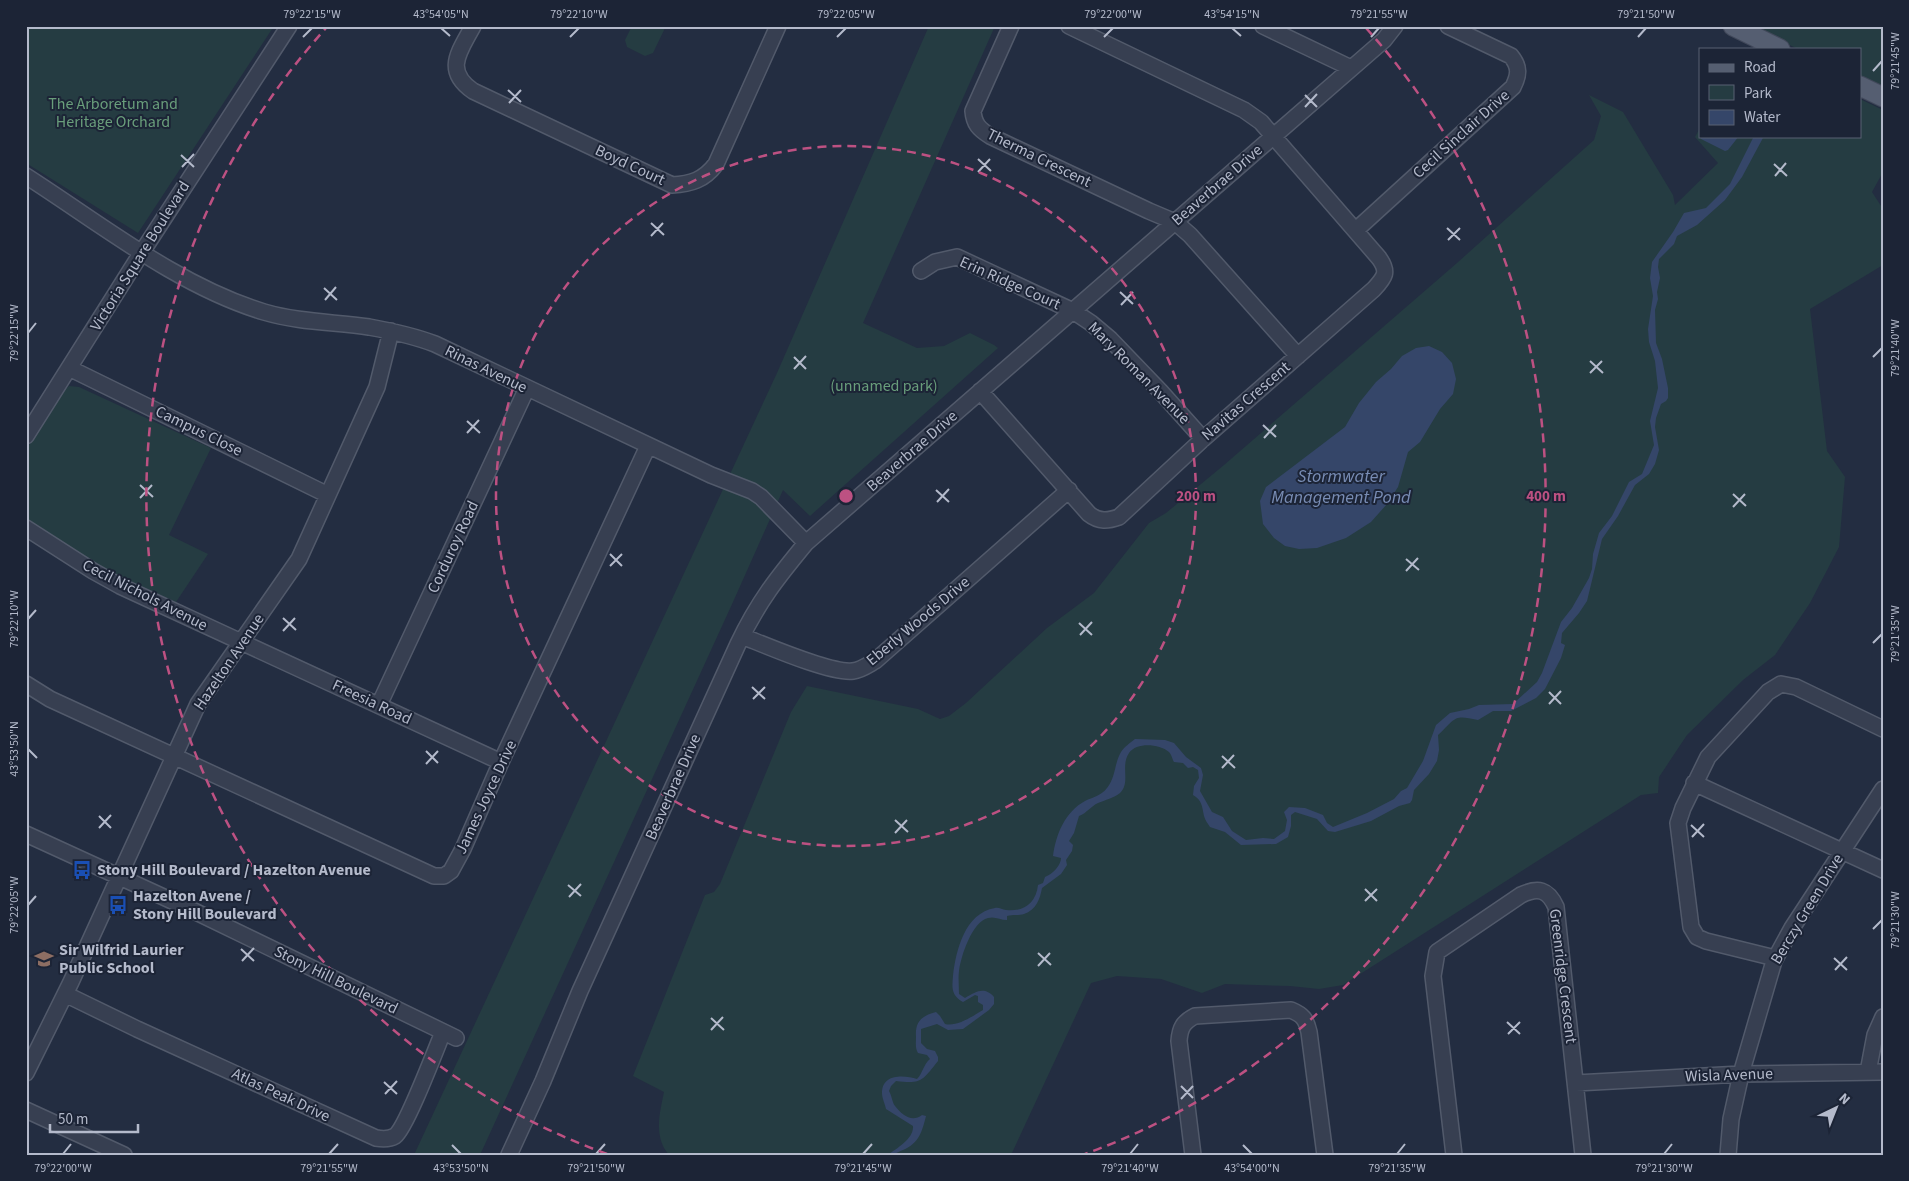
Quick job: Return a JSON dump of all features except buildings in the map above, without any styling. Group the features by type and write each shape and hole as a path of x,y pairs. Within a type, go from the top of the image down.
{"main road":[{"path":"1732,26 1778,48"},
{"path":"1862,87 1883,97"}],"street":[{"name":"Victoria Square Boulevard","path":"26,436 142,252 289,26"},
{"name":"Boyd Court","path":"473,26 456,58 456,68 462,84 472,91 672,185 687,184 699,179 709,174 716,164 778,26"},
{"name":"Therma Crescent","path":"1011,26 973,111 974,122 990,136 1175,222 1190,235 1298,356"},
{"path":"1069,26 1244,110 1261,122 1273,136"},
{"path":"1263,26 1351,68"},
{"name":"Beaverbrae Drive","path":"509,1155 543,1081 580,991 742,636 762,597 806,543 1384,40 1395,26"},
{"name":"Cecil Sinclair Drive","path":"1356,230 1513,87 1517,79 1516,62 1511,56 1448,26"},
{"name":"Navitas Crescent","path":"980,392 1095,519 1111,520 1120,517 1203,439 1374,288 1384,277 1384,265 1356,230 1273,136"},
{"name":"Rinas Avenue","path":"26,176 142,252 238,303 292,319 391,331 435,344 648,446 711,475 752,490 770,505 806,543"},
{"name":"Erin Ridge Court","path":"921,271 934,262 957,257 1073,311"},
{"name":"Mary Roman Avenue","path":"1073,311 1110,339 1162,392 1203,439"},
{"name":"Hazelton Avenue","path":"26,1074 66,994 198,704 299,558 377,387 391,331"},
{"name":"Campus Close","path":"69,368 328,495"},
{"name":"Corduroy Road","path":"379,705 527,388"},
{"name":"James Joyce Drive","path":"26,684 50,699 174,757 434,876 444,876 451,871 463,849 501,762 648,446"},
{"name":"Eberly Woods Drive","path":"742,636 817,664 853,671 864,667 875,661 1069,490"},
{"name":"Cecil Nichols Avenue","path":"26,528 106,579 242,643"},
{"name":"Freesia Road","path":"242,643 501,762"},
{"path":"1775,958 1706,941 1697,937 1691,928 1678,823 1694,784 1708,757 1768,692 1781,684 1796,687 1883,729"},
{"path":"1694,784 1883,870"},
{"name":"Berczy Green Drive","path":"1728,1155 1731,1119 1741,1074 1775,958 1792,928 1883,789"},
{"name":"Stony Hill Boulevard","path":"26,834 120,876 449,1035"},
{"name":"Greenridge Crescent","path":"1454,1155 1433,976 1437,952 1521,895 1532,890 1549,895 1556,907 1583,1155"},
{"name":"Atlas Peak Drive","path":"66,994 137,1029 379,1139 396,1136 449,1035"},
{"path":"1193,1155 1179,1041 1180,1032 1186,1020 1195,1016 1291,1010 1307,1020 1325,1155"},
{"path":"1876,1072 1875,1035 1883,1017"},
{"name":"Wisla Avenue","path":"1576,1083 1741,1074 1876,1072"},
{"path":"26,1110 124,1155"}],"green space":[{"name":"The Arboretum and Heritage Orchard","path":"26,26 274,26 138,233 26,163"},
{"path":"632,26 666,26 653,53 645,56 627,47 625,40"},
{"name":"(unnamed park)","path":"929,26 995,26 863,323 917,348 944,346 970,333 998,348 810,516 783,490 480,1155 414,1155 777,373"},
{"path":"1750,26 1883,26 1883,88 1862,79 1862,48 1796,48"},
{"path":"1589,95 1623,112 1673,195 1675,205 1718,163 1695,137 1699,130 1699,138 1862,138 1862,100 1883,110 1883,172 1872,192 1883,209 1883,265 1810,309 1827,451 1845,477 1839,547 1810,603 1775,655 1743,680 1687,735 1659,777 1658,793 1641,795 1343,985 1319,989 1225,984 1202,993 1161,979 1117,976 1091,983 1011,1155 669,1155 664,1148 659,1132 664,1092 633,1076 705,895 714,892 720,884 791,712 807,686 918,709 940,719 949,716 966,703 1047,628 1094,593 1149,523 1166,513 1224,465 1457,263 1594,140 1601,116"},
{"path":"69,386 79,387 211,448 169,535 208,554 176,602 105,570 26,518 26,450 63,391"}],"water":[{"path":"1701,138 1737,138 1725,151"},
{"path":"1753,138 1763,138 1742,177 1725,200 1697,225 1677,236 1674,244 1659,259 1660,278 1655,310 1656,343 1662,359 1668,388 1668,398 1661,404 1656,418 1655,427 1659,450 1655,464 1649,474 1635,485 1618,516 1602,539 1587,601 1562,633 1561,643 1565,645 1561,658 1545,689 1536,698 1511,711 1493,711 1478,720 1464,717 1452,721 1438,735 1439,750 1437,761 1429,774 1414,790 1410,803 1399,806 1371,821 1335,832 1328,831 1317,819 1295,812 1291,815 1288,837 1276,844 1241,845 1225,832 1210,827 1204,817 1200,801 1193,795 1194,786 1199,778 1198,770 1193,767 1188,768 1183,763 1174,762 1171,754 1160,747 1148,745 1133,749 1126,758 1125,784 1123,789 1118,795 1096,804 1079,816 1074,833 1069,841 1073,845 1072,851 1066,860 1067,865 1061,874 1042,888 1039,900 1032,910 1020,915 1007,916 1007,920 993,917 988,918 982,921 972,933 960,965 959,994 965,998 980,991 987,992 994,997 994,1004 989,1010 963,1029 948,1030 937,1024 921,1029 921,1043 927,1049 935,1051 938,1061 921,1080 911,1082 896,1081 889,1091 894,1104 901,1112 911,1118 922,1115 926,1116 925,1122 913,1144 888,1155 908,1139 913,1131 913,1126 886,1109 882,1095 883,1086 895,1077 901,1076 917,1079 930,1059 927,1055 918,1053 916,1049 916,1032 920,1020 926,1015 936,1012 945,1024 950,1025 965,1020 983,1010 983,1005 978,1002 978,996 975,995 963,1002 956,997 953,988 957,955 969,925 985,911 996,908 1012,910 1024,908 1032,901 1038,885 1043,883 1045,877 1054,872 1060,864 1061,858 1053,856 1056,840 1067,817 1085,801 1105,791 1110,784 1121,752 1135,739 1165,740 1174,743 1186,757 1201,768 1203,775 1200,791 1212,812 1223,817 1232,831 1246,840 1274,839 1285,831 1287,820 1284,812 1289,807 1305,808 1323,815 1327,823 1333,827 1394,799 1401,791 1407,788 1423,761 1436,725 1450,713 1479,705 1513,704 1537,682 1561,622 1572,608 1589,578 1599,533 1612,516 1629,482 1642,474 1654,445 1650,421 1658,388 1655,361 1649,342 1648,329 1653,296 1650,278 1652,262 1684,213 1706,208 1730,184"},
{"name":"Stormwater Management Pond","path":"1429,346 1442,352 1452,363 1456,379 1453,394 1440,409 1420,442 1408,452 1398,487 1387,504 1371,522 1346,538 1317,548 1299,549 1285,546 1274,538 1263,524 1260,501 1266,487 1345,427 1359,403 1376,382 1402,356 1416,348"}],"place":[{"name":"Stony Hill Boulevard / Hazelton Avenue","path":"82,870"},
{"name":"Hazelton Avene / Stony Hill Boulevard","path":"118,905"},
{"name":"Sir Wilfrid Laurier Public School","path":"44,959"}]}
